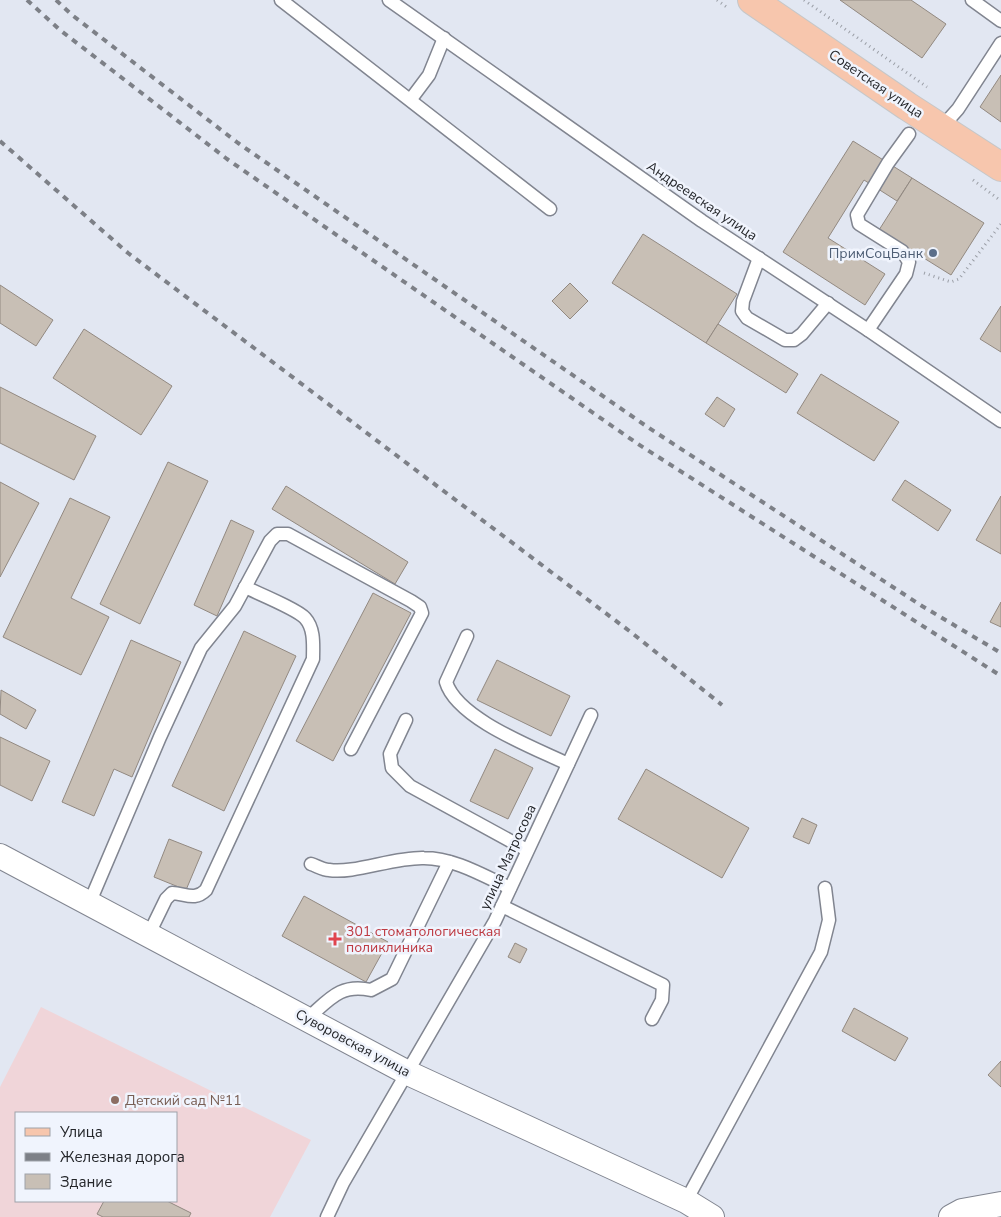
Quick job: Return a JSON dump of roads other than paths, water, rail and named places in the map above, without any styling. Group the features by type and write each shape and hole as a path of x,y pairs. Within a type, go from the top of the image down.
{"main road":[{"name":"Советская улица","path":"752,0 950,119 1001,167"}],"street":[{"name":"Суворовская улица","path":"0,856 408,1073 686,1201 712,1217"},
{"path":"951,1217 962,1211 1001,1204"}],"lane":[{"path":"281,0 411,99 550,209"},
{"name":"Андреевская улица","path":"389,0 702,221 828,303 1001,421"},
{"path":"972,0 1001,21"},
{"path":"411,99 429,75 444,38"},
{"path":"950,119 1001,43"},
{"path":"868,330 906,274 909,262 907,256 859,224 857,216 888,163 909,134"},
{"path":"759,258 743,302 742,311 746,318 785,340 794,340 802,334 828,303"},
{"path":"89,904 160,737 201,648 235,606 270,541 277,534 288,534 420,607 422,613 352,749"},
{"path":"148,936 166,899 172,894 194,898 206,890 313,660 314,642 310,627 304,617 245,587"},
{"path":"466,636 446,682 452,695 487,725 568,764"},
{"name":"улица Матросова","path":"327,1217 343,1183 408,1073 502,906 591,715"},
{"path":"406,720 390,754 392,768 410,786 527,850"},
{"path":"311,864 329,870 349,869 396,859 426,858 449,862 510,888"},
{"path":"307,1019 343,989 359,987 371,990 392,979 449,862"},
{"path":"686,1201 821,952 828,920 825,888"},
{"path":"502,906 527,920 663,985 662,1000 652,1019"}],"railway":[{"path":"27,0 60,30 227,159 638,444 1001,676"},
{"path":"56,0 72,15 238,143 649,428 922,606 1001,653"},
{"path":"0,141 128,253 632,633 722,705"}],"place":[{"name":"ПримСоцБанк","path":"933,253"},
{"name":"301 стоматологическая поликлиника","path":"335,939"},
{"name":"Детский сад №11","path":"115,1100"}]}
